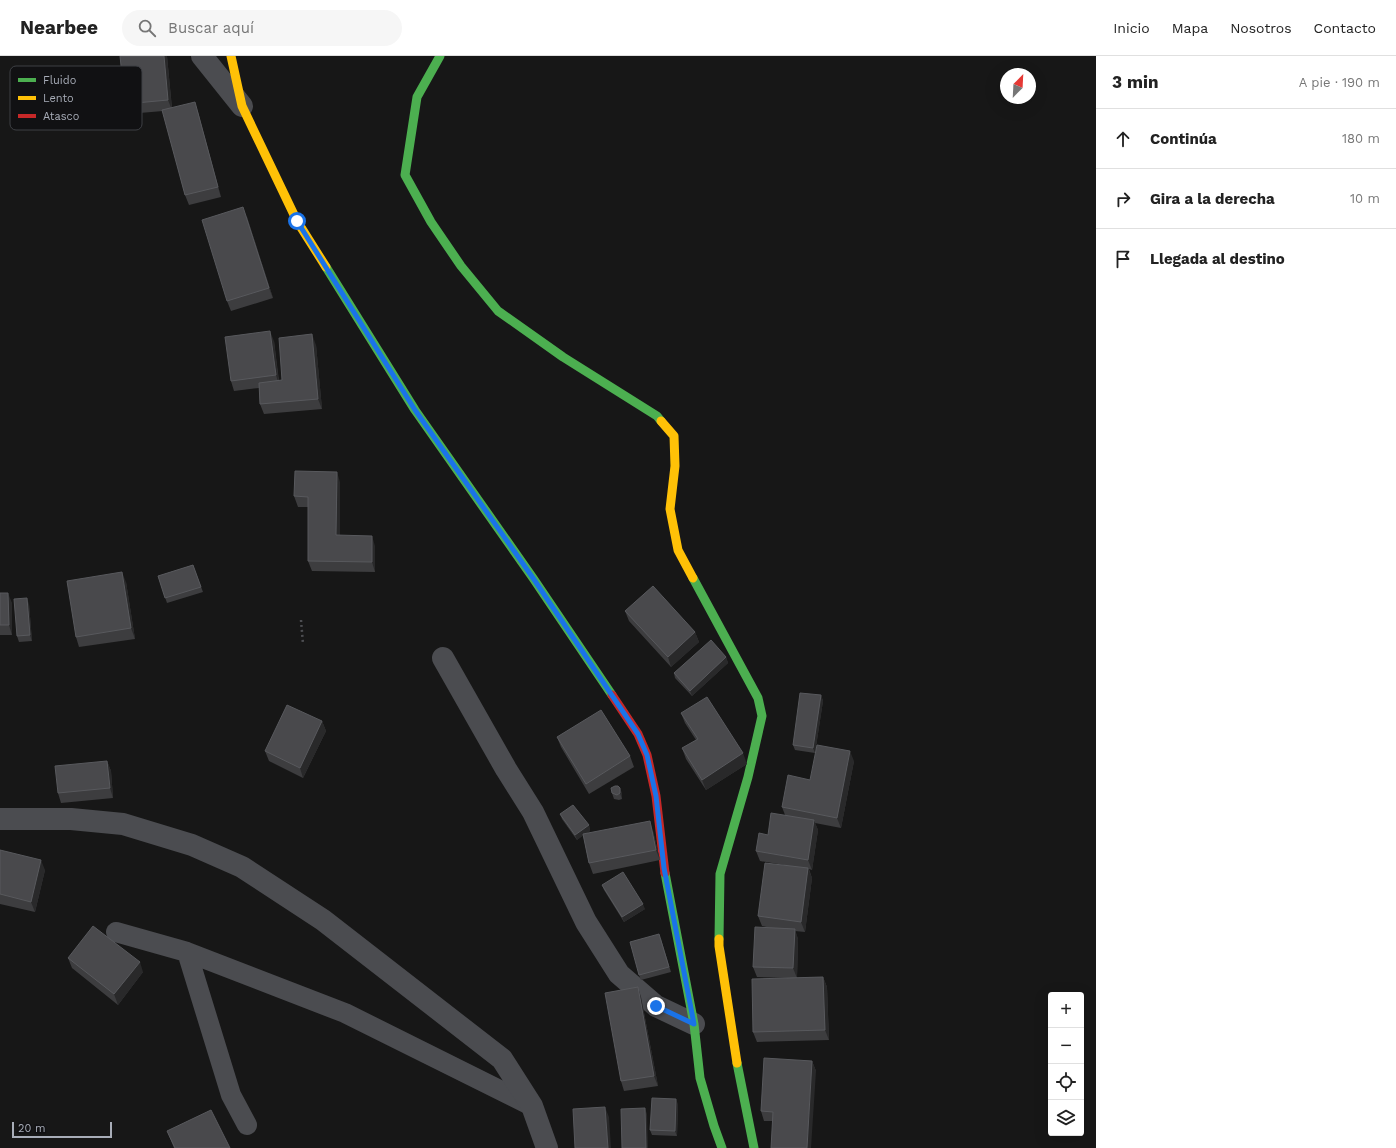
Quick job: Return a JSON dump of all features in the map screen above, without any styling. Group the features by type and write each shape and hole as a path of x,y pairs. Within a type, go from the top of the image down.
{"street":[{"path":"202,56 242,106 297,221 415,410 533,578 638,734 647,755 656,796 664,868 694,1024 700,1078 722,1148"},
{"path":"231,56 242,106"},
{"path":"440,56 417,97 405,175 431,222 461,266 498,311 563,357 657,416 674,436 675,466 670,509 678,550 758,698 762,716 750,770 720,874 719,946 740,1081 754,1148"},
{"path":"443,658 506,769 533,812 586,922 619,974 656,1006 694,1024"},
{"path":"0,819 71,819 123,824 192,845 242,867 323,920 502,1059 532,1106 547,1148"}],"lane":[{"path":"116,932 187,952 344,1013 532,1106"},
{"path":"187,952 231,1095 247,1125"}],"path":[{"path":"301,620 303,644"}],"building":[{"path":"120,56 164,56 168,100 142,102 142,66 121,66"},
{"path":"195,102 218,187 185,195 162,110"},
{"path":"243,207 269,288 227,301 202,220"},
{"path":"270,331 276,375 231,381 225,337"},
{"path":"312,334 318,399 260,404 259,383 282,380 279,338"},
{"path":"295,471 337,472 336,535 372,536 372,562 308,561 308,497 294,496"},
{"path":"193,565 201,587 165,598 158,576"},
{"path":"122,572 131,628 76,637 67,581"},
{"path":"653,586 695,632 668,657 625,611"},
{"path":"0,593 8,593 9,625 0,625"},
{"path":"27,598 30,635 17,636 14,599"},
{"path":"711,640 726,657 690,691 674,673"},
{"path":"800,693 821,695 813,748 793,745"},
{"path":"707,697 743,753 702,780 682,748 698,739 681,713"},
{"path":"287,705 322,721 300,768 265,751"},
{"path":"601,710 630,756 586,784 557,737"},
{"path":"817,745 850,751 837,818 782,807 788,775 810,780"},
{"path":"107,761 110,788 58,793 55,766"},
{"path":"615,786 620,788 620,793 617,795 612,793 611,788"},
{"path":"573,805 589,825 575,835 560,814"},
{"path":"771,813 814,820 808,860 756,851 759,833 768,835"},
{"path":"650,821 656,850 589,863 583,834"},
{"path":"0,850 41,860 31,902 0,894"},
{"path":"765,863 808,868 801,922 758,916"},
{"path":"623,872 643,904 622,917 602,885"},
{"path":"93,926 140,962 114,994 68,958"},
{"path":"755,927 795,929 793,968 753,967"},
{"path":"659,934 669,967 639,975 630,942"},
{"path":"823,977 825,1030 753,1032 752,979"},
{"path":"638,987 654,1076 621,1081 605,993"},
{"path":"764,1058 812,1061 807,1148 771,1148 773,1112 761,1111"},
{"path":"652,1098 676,1099 675,1131 650,1130"},
{"path":"605,1107 608,1148 575,1148 573,1109"},
{"path":"645,1108 646,1148 622,1148 621,1109"},
{"path":"211,1110 230,1148 175,1148 167,1131"}],"traffic: fast":[{"path":"440,56 417,97 405,175 431,222 461,266 498,311 563,357 657,416 661,421"},
{"path":"326,267 415,410 533,578 612,695"},
{"path":"693,578 758,698 762,716 748,777 720,874 719,939"},
{"path":"665,873 694,1024 700,1078 722,1148"},
{"path":"737,1063 754,1148"}],"traffic: slow":[{"path":"231,56 242,106 297,221 326,267"},
{"path":"661,421 674,436 675,466 670,509 678,550 693,578"},
{"path":"719,939 737,1063"}],"traffic: jam":[{"path":"612,695 638,734 647,755 656,796 665,873"}],"route":[{"path":"297,221 415,410 533,578 638,734 647,755 656,796 664,868 694,1024 656,1006"}]}
